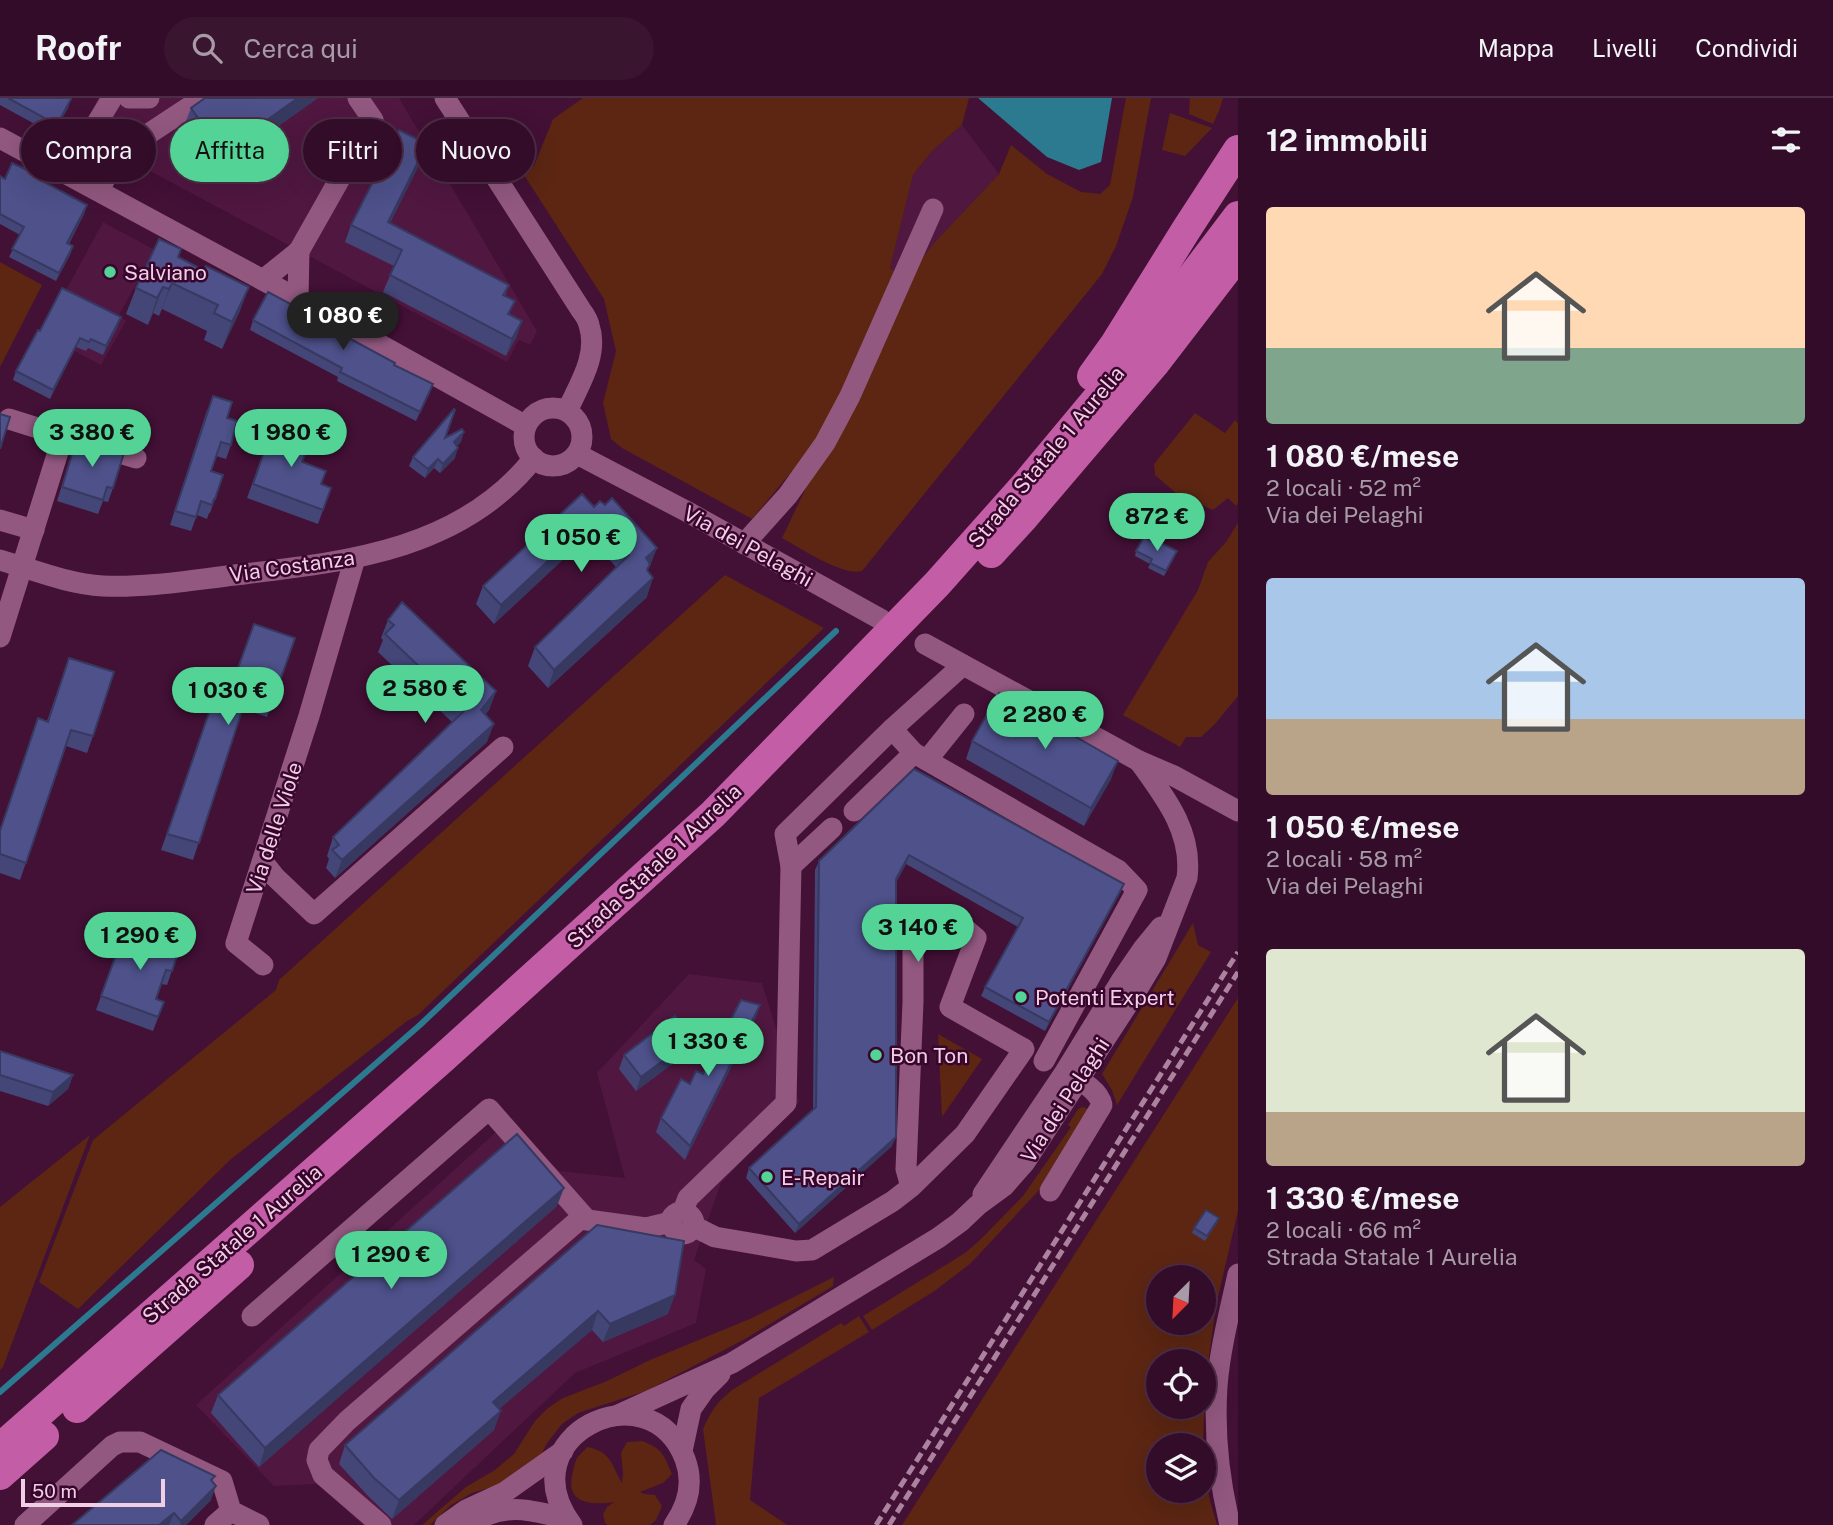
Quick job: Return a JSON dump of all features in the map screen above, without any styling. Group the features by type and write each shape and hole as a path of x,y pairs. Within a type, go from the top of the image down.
{"highway":[{"path":"1026,484 1051,435 1115,344 1238,150"},
{"name":"Strada Statale 1 Aurelia","path":"945,590 1026,484 1125,365 1238,216"},
{"name":"Strada Statale 1 Aurelia","path":"0,1475 465,1066 640,909 733,821 945,590 1024,517 1156,362 1238,255"},
{"path":"1156,362 1238,284"},
{"name":"Strada Statale 1 Aurelia","path":"0,1448 620,900 872,667"}],"street":[{"path":"98,119 112,98"},
{"path":"129,98 149,98"},
{"path":"263,280 299,251 373,120 358,98"},
{"path":"445,98 582,310 589,325 590,358 567,411"},
{"path":"99,190 118,154 211,101"},
{"path":"0,138 21,149"},
{"path":"83,182 526,426"},
{"path":"744,544 788,495 825,443 850,396 933,209"},
{"path":"298,299 299,251"},
{"path":"555,408 567,411 576,419 582,433 577,454 569,461 554,466 543,464 534,458 525,443 526,426 533,416 543,410 555,408"},
{"path":"9,419 136,458"},
{"path":"0,637 63,436"},
{"name":"Via dei Pelaghi","path":"577,454 882,620"},
{"name":"Via Costanza","path":"0,560 78,583 103,586 143,586 311,567 404,546 455,524 509,487 534,458"},
{"path":"0,520 34,530"},
{"name":"Via delle Viole","path":"263,965 236,943 309,716 355,558"},
{"name":"Via dei Pelaghi","path":"925,644 1139,761 1174,776 1238,811"},
{"path":"683,1220 688,1198 786,1103 791,866 785,834 892,729 963,665"},
{"path":"854,811 964,715"},
{"path":"892,729 920,756 1118,870 1137,890 1044,1061"},
{"path":"263,862 314,914 503,747"},
{"name":"Via dei Pelaghi","path":"445,1525 466,1510 505,1492 563,1451 569,1441 587,1425 618,1415 732,1363 938,1238 1013,1177 1037,1145 1072,1076 1135,993 1156,958 1187,878 1189,865 1183,832 1170,806 1139,761"},
{"path":"791,866 832,828"},
{"path":"911,1187 906,1169 913,916 950,916 976,938 950,1007"},
{"path":"912,1002 950,1007 1072,1076 1100,1098 1102,1105 1050,1191"},
{"path":"382,1525 323,1475 317,1460 319,1450 347,1422 580,1219 646,1228 683,1220 715,1237 796,1251 812,1250 893,1201 911,1187 965,1134 1024,1049"},
{"path":"252,1316 489,1109 586,1219"},
{"path":"1230,1525 1221,1483 1217,1387 1238,1274"},
{"name":"Via dei Pelaghi","path":"682,1451 691,1409 705,1389 732,1363"},
{"path":"618,1415 637,1417 655,1424 670,1435 682,1451 687,1466 693,1525"},
{"path":"25,1525 112,1446 120,1442 140,1442 222,1481 232,1511 259,1525"},
{"path":"563,1451 557,1468 556,1493 569,1522"},
{"path":"674,1525 686,1506 689,1495"},
{"path":"468,1525 490,1513 511,1509 569,1522"},
{"path":"215,1525 232,1511"}],"shaded area":[{"path":"98,98 222,98 192,119 170,119 170,182 156,174 156,119 88,119"},
{"path":"318,98 399,98 416,127 416,182 449,182 537,331 530,345 519,340 507,362 171,182 289,182 288,119"},
{"path":"583,98 969,98 962,125 932,151 913,175 890,268 905,280 934,243 999,174 1011,145 1047,174 1081,192 1100,194 1110,185 1126,98 1151,98 1133,197 1116,246 1102,274 862,571 854,572 822,560 782,538 814,471 805,466 788,476 752,519 622,448 611,439 603,403 616,351 604,299 528,182 535,182 535,164 553,119"},
{"path":"1190,98 1223,98 1213,124 1189,114"},
{"path":"1170,113 1212,128 1185,156 1162,150"},
{"path":"962,125 999,174 934,243 905,280 890,268 913,175 932,151"},
{"name":"Salviano","path":"103,222 155,250 119,315 126,321 101,365 38,332 57,297 64,294"},
{"path":"0,262 42,285 0,367"},
{"path":"1195,413 1225,433 1235,420 1238,423 1236,506 1228,498 1213,510 1202,505 1197,511 1155,475 1154,464"},
{"path":"1238,523 1238,696 1201,737 1186,737 1180,747 1123,715 1198,590 1208,562"},
{"path":"725,575 824,628 418,1015 230,1160 78,1309 39,1282 93,1140 276,990 279,980"},
{"path":"1193,923 1198,945 1211,952 1117,1105 1102,1074"},
{"path":"689,974 762,983 799,1102 721,1183 694,1260 706,1269 696,1323 575,1373 414,1525 363,1525 317,1484 274,1486 196,1405 508,1121 559,1171 625,1178 597,1073"},
{"path":"1238,998 1238,1211 1216,1306 1216,1265 1146,1265 1146,1335 1212,1335 1210,1349 1146,1349 1146,1419 1204,1419 1203,1433 1146,1433 1146,1503 1211,1503 1217,1525 902,1525"},
{"path":"938,1034 982,1059 942,1117"},
{"path":"1078,1109 1088,1109 1042,1187 971,1263 936,1290 872,1330 863,1316 965,1253 1023,1196 1071,1127 1068,1125"},
{"path":"90,1135 3,1367 0,1370 0,1207"},
{"path":"834,1277 833,1286 745,1339 646,1391 578,1413 562,1424 542,1453 496,1486 472,1493 451,1505 430,1525 422,1525 466,1487 495,1470 514,1454 535,1421 563,1398 752,1318"},
{"path":"859,1316 869,1332 759,1398 750,1500 787,1525 716,1525 703,1429 715,1407 732,1390 841,1323 844,1326"},
{"path":"642,1441 662,1453 672,1474 663,1483 640,1492 655,1495 662,1506 656,1520 650,1525 608,1525 603,1514 614,1502 590,1503 577,1498 573,1493 571,1486 576,1460 587,1447 601,1452 609,1459 622,1483 621,1453 627,1442"}],"water":[{"path":"978,98 1112,98 1101,162 1079,170 1047,157"}],"building":[{"path":"8,98 71,99 60,119 46,119"},
{"path":"205,98 298,98 268,119 199,119 191,108"},
{"path":"402,132 416,138 416,166 388,222 509,285 503,295 515,301 508,314 522,321 512,339 390,275 402,250 351,225 373,182 402,182"},
{"path":"12,163 21,167 21,182 44,182 87,205 67,243 73,246 59,273 12,249 24,227 0,214 0,176 5,179"},
{"path":"159,239 181,249 178,257 203,270 206,266 249,287 232,322 214,313 218,305 172,283 169,289 163,287 157,298 136,288"},
{"path":"62,288 121,317 106,346 91,339 89,342 80,338 53,390 16,371"},
{"path":"268,292 345,333 343,335 395,363 394,365 433,384 420,412 340,372 342,368 253,320"},
{"path":"213,396 232,402 227,418 237,421 231,445 221,442 211,471 223,475 215,499 212,505 201,501 196,517 175,511"},
{"path":"454,409 445,438 462,429 464,432 454,442 458,448 443,464 438,459 428,469 413,457"},
{"path":"0,414 10,417 0,449"},
{"path":"275,420 301,430 296,444 307,448 302,462 326,471 321,484 331,488 323,510 253,484"},
{"path":"77,438 124,453 113,488 107,487 103,500 62,487"},
{"path":"582,494 594,507 600,501 605,505 612,498 657,548 646,558 650,564 647,570 653,578 554,670 535,647 629,555 594,518 501,605 483,586"},
{"path":"1144,537 1159,546 1161,543 1177,551 1166,571 1150,563 1152,559 1136,551"},
{"path":"402,602 496,691 481,710 494,724 342,860 332,850 339,845 333,837 465,710 385,634 394,625 388,620"},
{"path":"254,624 295,638 273,701 248,692 199,843 167,834 221,678 233,682"},
{"path":"69,658 114,672 93,736 71,730 26,863 0,854 0,831 38,718 48,722"},
{"path":"999,693 1118,761 1091,808 972,741"},
{"path":"914,769 1124,884 1049,1022 985,987 1023,918 909,855 896,879 896,1137 799,1224 749,1168 816,1107 819,861"},
{"path":"126,928 180,947 172,971 166,970 156,999 164,1002 158,1017 101,996"},
{"path":"741,1000 760,1005 690,1146 661,1118 681,1079 690,1084 696,1071 703,1074"},
{"path":"675,1016 692,1039 641,1077 624,1055"},
{"path":"0,1051 73,1075 53,1092 0,1075"},
{"path":"517,1134 564,1188 265,1448 218,1395"},
{"path":"1206,1210 1219,1218 1207,1236 1194,1228"},
{"path":"597,1225 684,1241 675,1295 610,1324 598,1311 493,1402 501,1411 399,1500 374,1478 345,1445"},
{"path":"161,1450 215,1476 211,1480 216,1486 181,1521 174,1513 159,1525 72,1525"}],"waterway":[{"path":"0,1392 420,1025 836,631"}],"railway":[{"path":"876,1525 1238,952"},
{"path":"889,1525 1238,972"}],"place":[{"name":"Salviano","path":"110,272"},
{"name":"Potenti Expert","path":"1021,997"},
{"name":"Bon Ton","path":"876,1055"},
{"name":"E-Repair","path":"767,1177"}]}
